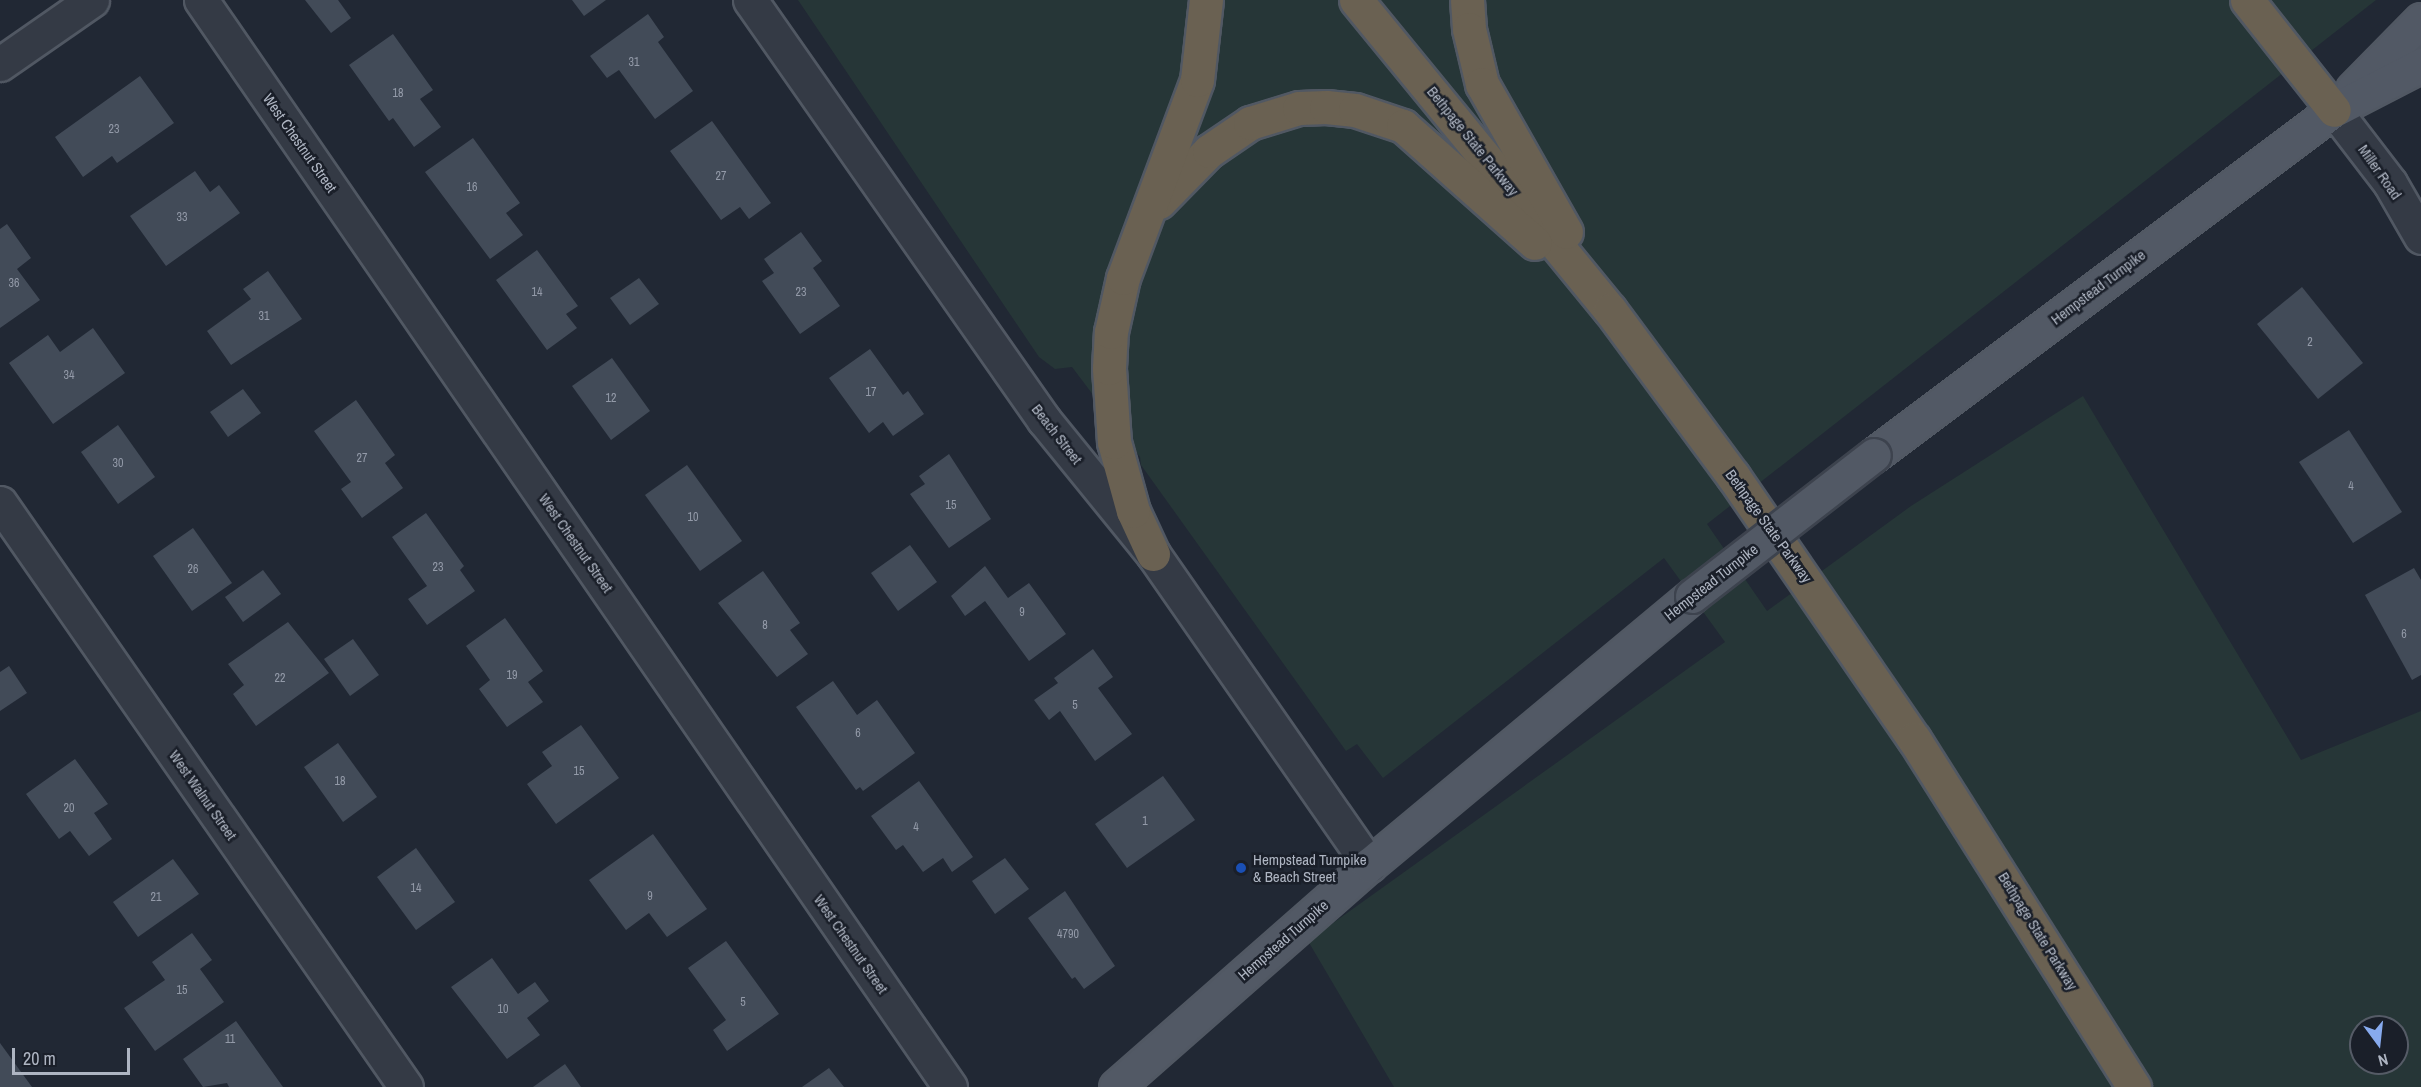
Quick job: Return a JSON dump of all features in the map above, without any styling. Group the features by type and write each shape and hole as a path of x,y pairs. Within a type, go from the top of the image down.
{"highway":[{"path":"1153,554 1122,477 1114,442 1109,368 1115,303 1135,243 1151,211 1197,80 1206,0"},
{"name":"Bethpage State Parkway","path":"1356,0 1610,310 1839,627 1996,864 2134,1087"},
{"path":"1467,0 1469,29 1482,84 1610,310"},
{"path":"2247,0 2334,110"},
{"path":"1151,211 1209,151 1250,123 1299,108 1354,110 1402,126 1430,146 1610,310"}],"main road":[{"name":"Hempstead Turnpike","path":"1121,1085 1369,865 1692,596 1874,454 2334,110 2421,20"},
{"name":"Hempstead Turnpike","path":"2334,110 2421,65"}],"street":[{"path":"0,64 92,0"},
{"name":"West Chestnut Street","path":"201,0 950,1087"},
{"name":"Beach Street","path":"750,0 1044,420 1153,554 1369,865"},
{"name":"Miller Road","path":"2334,110 2390,183 2421,237"},
{"name":"West Walnut Street","path":"0,503 406,1087"}],"shaded area":[{"path":"798,0 2376,0 1707,524 1767,611 1911,506 2083,396 2301,760 2421,711 2421,1087 1394,1087 1308,941 1725,642 1664,558 1383,778 1357,744 1346,751 1141,465 1140,457 1072,367 1055,369 1039,357"}],"building":[{"path":"305,0 338,0 351,18 331,33"},
{"path":"572,0 606,0 584,16"},
{"path":"648,14 664,37 658,42 693,91 655,119 619,70 607,78 590,56"},
{"path":"393,34 433,90 420,99 441,127 414,147 393,118 389,121 349,65"},
{"path":"140,76 174,123 117,163 112,156 83,177 55,137"},
{"path":"712,121 771,203 749,219 740,207 721,220 670,151"},
{"path":"473,138 520,203 506,213 523,235 490,259 425,172"},
{"path":"195,171 210,192 219,185 240,213 166,266 130,216"},
{"path":"7,224 31,258 17,269 40,300 0,328 0,229"},
{"path":"801,232 822,261 813,268 840,306 800,334 762,281 774,273 764,259"},
{"path":"537,250 578,306 566,314 577,328 547,350 496,280"},
{"path":"268,271 302,319 231,365 207,331 251,299 243,289"},
{"path":"639,278 659,304 630,325 610,298"},
{"path":"2302,287 2363,363 2318,399 2257,324"},
{"path":"93,328 125,373 53,424 9,363 48,335 60,352"},
{"path":"870,349 903,395 908,391 924,414 893,436 883,422 869,433 829,378"},
{"path":"612,358 650,411 611,440 572,386"},
{"path":"243,389 261,413 228,437 210,412"},
{"path":"356,400 395,455 385,463 403,488 362,518 341,489 351,482 314,431"},
{"path":"118,425 155,477 118,504 81,452"},
{"path":"2349,430 2402,512 2353,543 2299,462"},
{"path":"949,454 991,519 949,548 910,494 925,484 919,476"},
{"path":"687,465 742,541 700,571 645,495"},
{"path":"426,513 464,566 460,570 475,591 427,625 408,599 427,586 392,537"},
{"path":"193,528 232,583 192,611 153,556"},
{"path":"910,545 937,582 898,611 871,573"},
{"path":"985,566 1008,598 1029,583 1066,634 1029,661 985,601 965,616 951,596"},
{"path":"2414,568 2421,580 2421,675 2412,680 2365,595"},
{"path":"263,570 281,594 243,622 225,597"},
{"path":"763,571 800,623 790,630 808,654 777,677 718,603"},
{"path":"505,618 543,671 528,682 543,702 507,727 479,689 490,680 466,646"},
{"path":"288,622 329,673 256,726 233,694 244,685 228,664"},
{"path":"353,639 379,675 350,696 324,659"},
{"path":"1093,649 1113,677 1098,688 1132,734 1095,761 1060,711 1049,720 1034,700 1058,683 1054,678"},
{"path":"9,666 27,693 0,711 0,672"},
{"path":"833,681 857,715 877,700 915,753 863,791 860,787 856,790 796,707"},
{"path":"581,725 619,778 556,824 527,784 552,766 542,752"},
{"path":"338,743 377,797 343,822 304,767"},
{"path":"75,759 108,804 94,813 112,839 89,856 70,831 59,839 26,794"},
{"path":"1163,776 1195,820 1127,868 1095,824"},
{"path":"919,781 973,857 952,872 943,858 923,872 903,845 896,850 871,816"},
{"path":"653,834 707,909 667,937 649,913 626,930 589,880"},
{"path":"416,848 455,902 416,930 377,877"},
{"path":"1005,858 1029,889 995,914 972,881"},
{"path":"173,859 199,894 138,937 113,902"},
{"path":"1065,891 1115,966 1084,989 1075,977 1072,979 1028,918"},
{"path":"192,933 212,960 200,969 224,1002 155,1051 124,1008 165,980 152,962"},
{"path":"726,941 779,1014 727,1051 713,1030 726,1020 688,968"},
{"path":"492,958 518,994 535,982 549,1001 527,1018 540,1035 507,1059 451,987"},
{"path":"236,1021 283,1087 229,1087 227,1083 203,1087 183,1059"},
{"path":"0,1043 32,1087 0,1087"},
{"path":"565,1064 581,1087 533,1087"},
{"path":"829,1068 844,1087 802,1087"}],"place":[{"name":"Hempstead Turnpike & Beach Street","path":"1241,868"}]}
